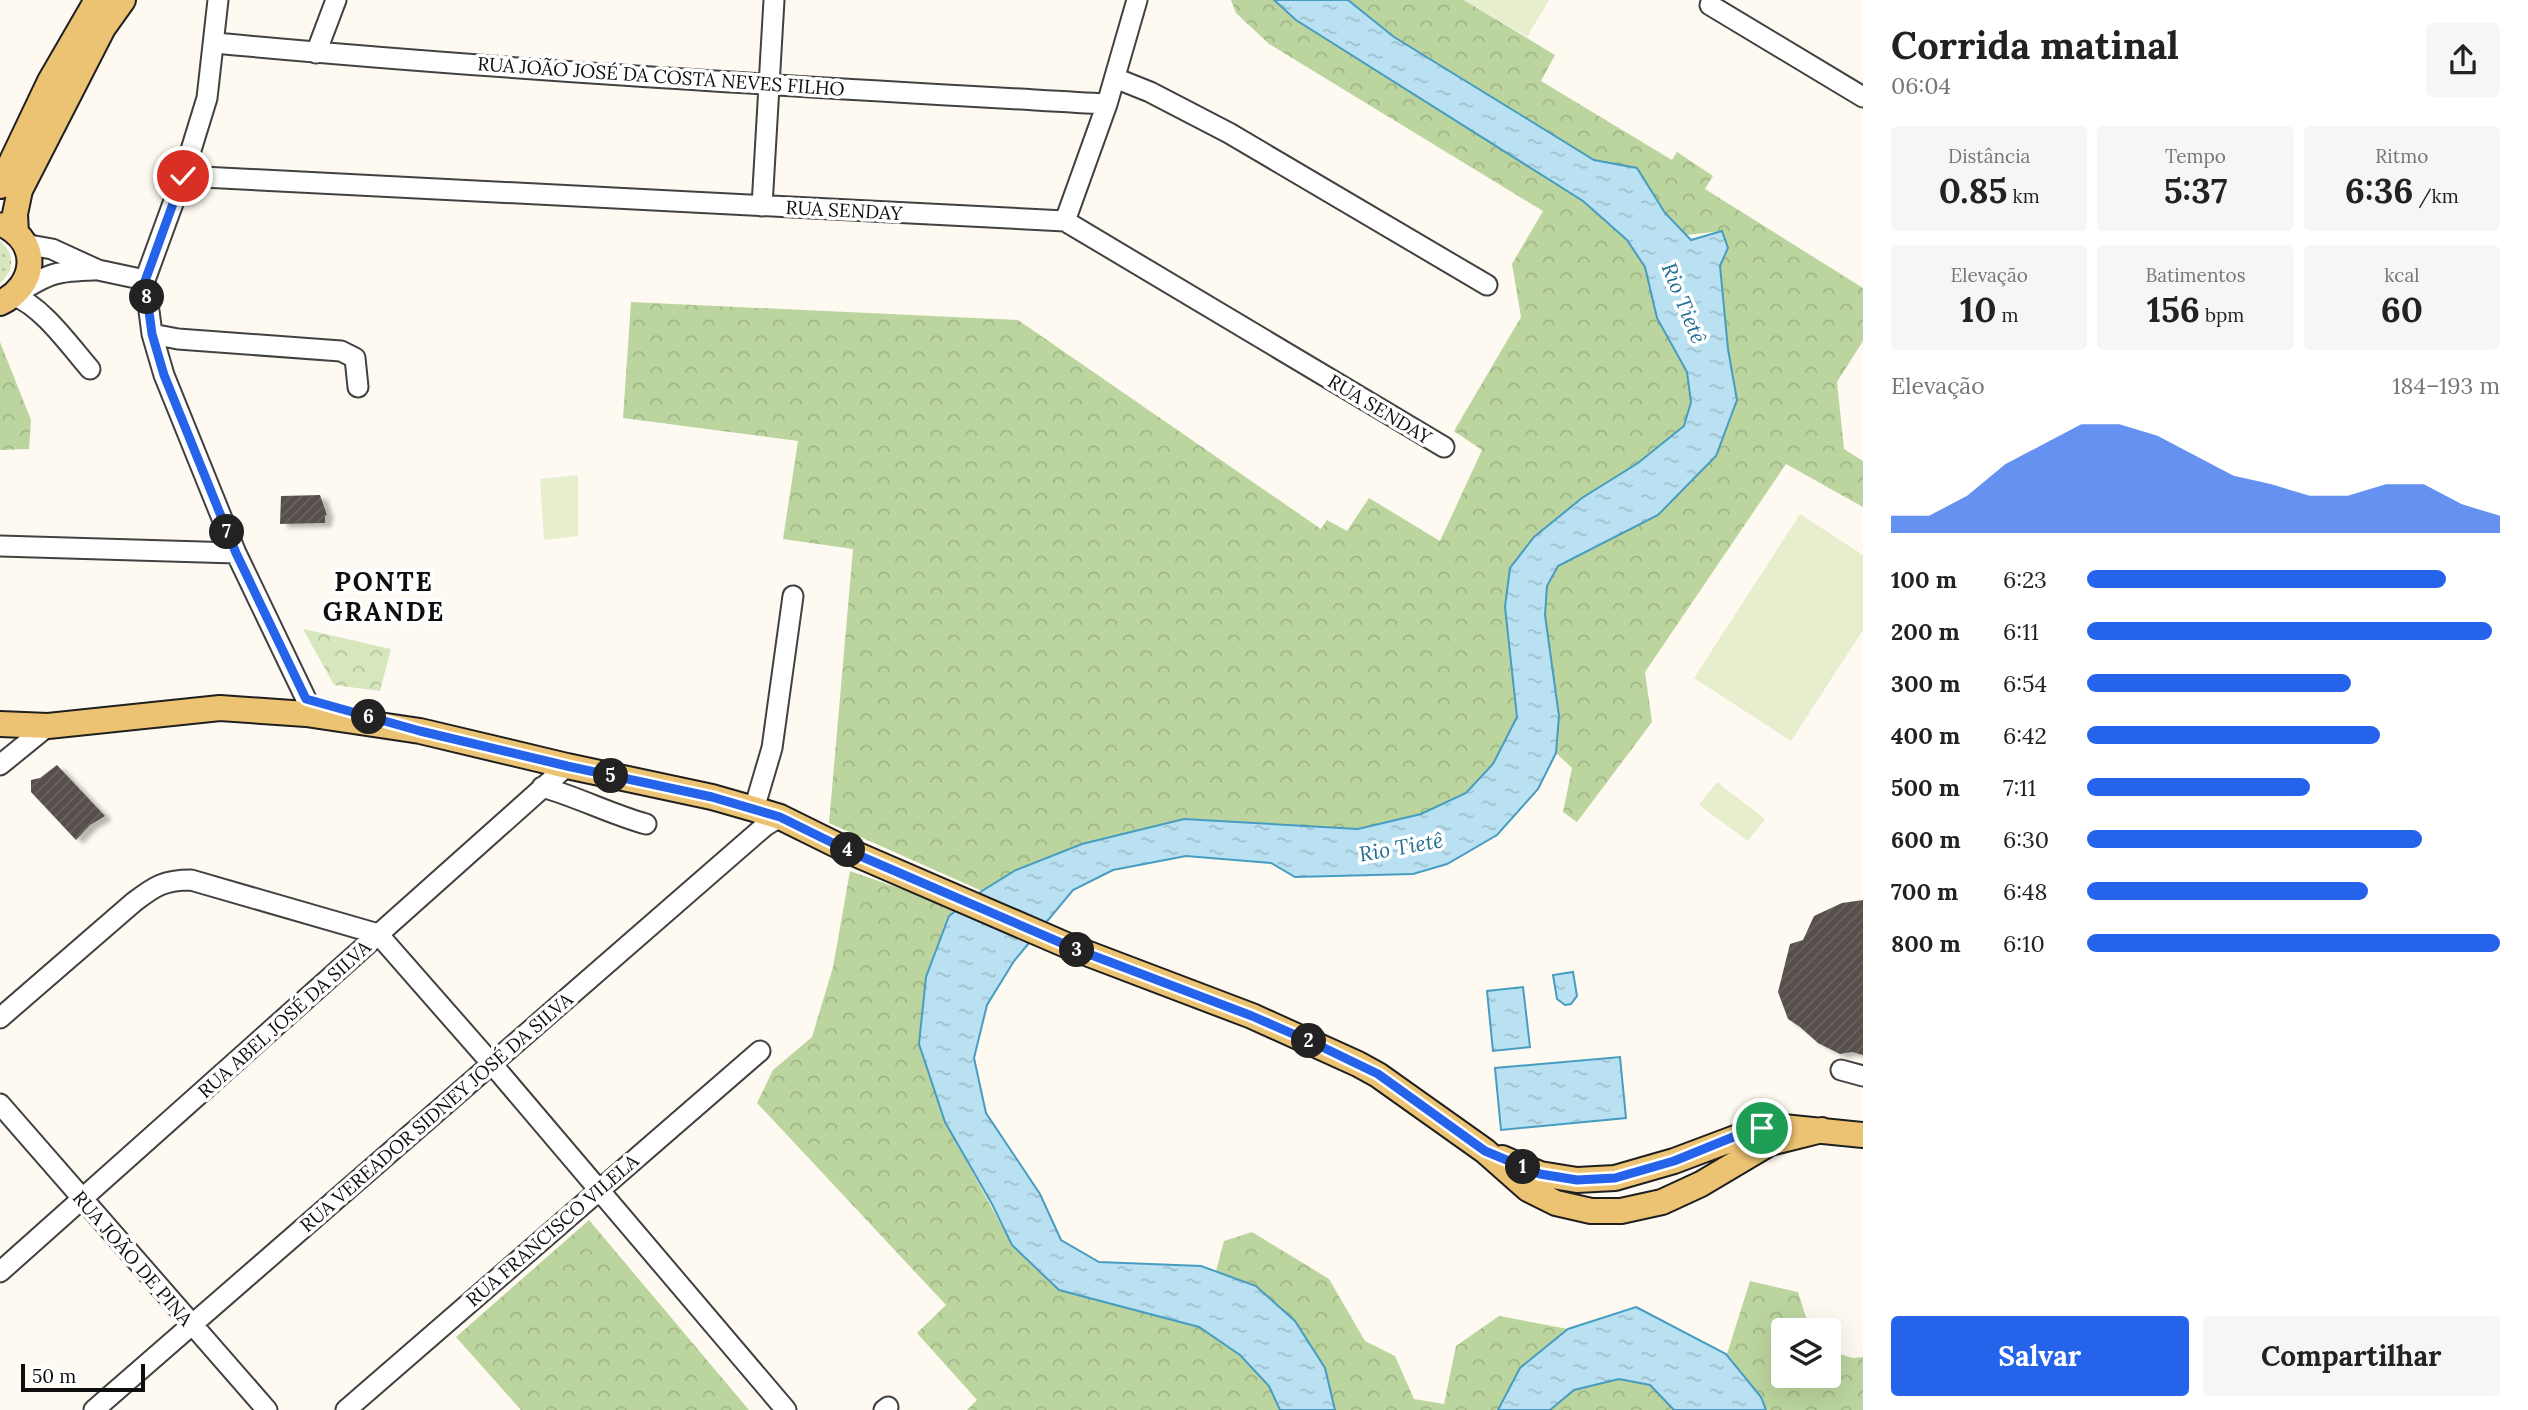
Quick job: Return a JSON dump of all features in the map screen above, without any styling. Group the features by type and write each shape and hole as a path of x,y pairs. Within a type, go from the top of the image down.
{"main road":[{"path":"0,186 50,81 97,0"},
{"path":"10,297 25,282 29,270 29,256 14,234 19,190 103,28 123,0"},
{"path":"0,724 48,726 220,708 306,706 712,797 754,809 780,817 851,852 933,885 1073,948 1252,1016 1378,1074 1485,1151 1528,1189 1556,1203 1591,1211 1621,1211 1662,1202 1701,1184 1770,1143 1822,1130"},
{"path":"1485,1151 1540,1174 1577,1180 1615,1178 1674,1161 1762,1128 1783,1127 1863,1135"},
{"path":"1662,1202 1674,1161"}],"street":[{"path":"316,53 336,0"},
{"path":"762,206 774,0"},
{"path":"1065,222 1107,104 1137,0"},
{"path":"218,1 207,98 183,176 145,281 152,334 164,375 236,553 306,706"},
{"path":"1710,5 1863,97"},
{"name":"RUA JOÃO JOSÉ DA COSTA NEVES FILHO","path":"215,43 316,53 768,84 1107,104"},
{"path":"1115,78 1150,92 1229,133 1487,285"},
{"name":"RUA SENDAY","path":"183,176 1065,222 1444,447"},
{"path":"14,234 99,270 145,281"},
{"path":"10,297 55,272 99,270"},
{"path":"10,297 26,302 44,318 90,369"},
{"path":"152,334 177,339 341,351 355,358 358,387"},
{"path":"0,546 236,553"},
{"path":"754,809 772,748 793,596"},
{"path":"0,765 48,726"},
{"name":"RUA ABEL JOSÉ DA SILVA","path":"0,1272 567,766"},
{"path":"542,787 576,796 646,824"},
{"name":"RUA VEREADOR SIDNEY JOSÉ DA SILVA","path":"94,1410 765,826 780,817"},
{"path":"0,1018 134,902 153,887 171,880 191,880 378,934 786,1410"},
{"name":"RUA FRANCISCO VILELA","path":"346,1410 760,1051"},
{"path":"1841,1070 1863,1076"},
{"name":"RUA JOÃO DE PINA","path":"0,1104 267,1410"}],"green space":[{"path":"1231,0 1274,0 1296,20 1583,201 1627,240 1645,267 1657,318 1688,372 1691,402 1684,426 1510,568 1505,607 1517,717 1493,764 1466,793 1421,814 1358,829 1184,819 1082,844 1016,870 982,891 829,823 853,549 783,539 798,441 623,418 631,302 1018,320 1321,529 1327,520 1347,531 1369,498 1440,541 1482,450 1454,431 1521,317 1512,264 1543,211 1269,44 1236,13"},
{"path":"1348,0 1464,0 1555,55 1541,81 1672,160 1677,152 1713,176 1705,189 1863,288 1863,341 1837,382 1844,449 1863,461 1863,507 1786,464 1645,672 1652,722 1577,822 1563,812 1572,768 1556,753 1559,716 1545,615 1547,586 1559,566 1658,515 1737,400 1728,349 1720,266 1728,248 1722,231 1687,235 1665,213 1637,168 1594,160 1394,37"},
{"path":"1464,0 1549,0 1527,37"},
{"path":"0,241 11,256 11,267 0,283"},
{"path":"0,342 31,420 29,449 0,450"},
{"path":"578,475 578,536 544,540 540,479"},
{"path":"1800,514 1863,555 1863,630 1791,741 1694,678"},
{"path":"303,629 391,649 380,691 334,685"},
{"path":"1717,782 1765,819 1748,841 1699,805"},
{"path":"850,871 959,909 945,1122 1012,1245 1059,1290 1199,1327 1240,1355 1269,1386 1280,1410 967,1410 977,1400 917,1333 946,1305 757,1103 773,1070 812,1037 833,967"},
{"path":"589,1220 749,1410 521,1410 456,1337"},
{"path":"1252,1232 1329,1279 1365,1341 1395,1356 1414,1399 1444,1404 1456,1346 1499,1316 1568,1329 1520,1368 1498,1410 1335,1410 1325,1368 1216,1271 1224,1241"},
{"path":"1750,1281 1798,1292 1806,1318 1771,1318 1771,1388 1841,1388 1841,1354 1853,1358 1863,1357 1863,1410 1766,1410 1761,1396 1727,1354"},
{"path":"1619,1379 1650,1384 1674,1410 1550,1410 1574,1390"}],"water":[{"name":"Rio Tietê","path":"1274,0 1348,0 1394,37 1594,160 1637,168 1665,213 1691,240 1722,231 1728,248 1720,266 1728,349 1737,400 1716,456 1658,515 1558,566 1547,586 1545,615 1559,716 1556,753 1538,789 1497,835 1447,864 1413,874 1295,877 1271,863 1186,856 1113,870 1073,890 1014,961 987,1005 974,1058 986,1113 1040,1194 1061,1240 1099,1262 1201,1266 1256,1286 1295,1321 1325,1368 1335,1410 1280,1410 1269,1386 1240,1355 1199,1327 1059,1290 1012,1245 945,1122 919,1044 926,977 949,916 1016,870 1082,844 1184,819 1358,829 1421,814 1466,793 1493,764 1517,717 1505,607 1510,568 1534,537 1582,498 1638,463 1684,426 1691,402 1687,372 1657,318 1645,267 1627,240 1583,201 1296,20"},
{"path":"1573,972 1577,996 1571,1004 1565,1005 1557,999 1553,975"},
{"path":"1523,987 1530,1047 1493,1051 1487,991"},
{"path":"1620,1057 1626,1118 1501,1130 1495,1068"},
{"path":"1636,1307 1726,1354 1761,1397 1766,1410 1674,1410 1650,1385 1619,1379 1574,1390 1550,1410 1498,1410 1520,1368 1568,1329"}],"building":[{"path":"320,495 327,515 325,523 280,524 281,496"},
{"path":"57,765 105,816 90,825 76,840 31,792 31,780 40,778"},
{"path":"1863,900 1863,1055 1852,1052 1840,1054 1818,1043 1788,1019 1778,992 1790,944 1803,940 1814,916 1842,903"}],"district":[{"name":"PONTE GRANDE","path":"384,596"}],"route":[{"path":"183,176 145,281 152,334 164,375 236,553 306,699 420,731 712,797 780,817 851,852 933,885 1073,948 1252,1016 1316,1044 1378,1074 1485,1151 1540,1174 1577,1180 1615,1178 1649,1170 1762,1128"}]}
